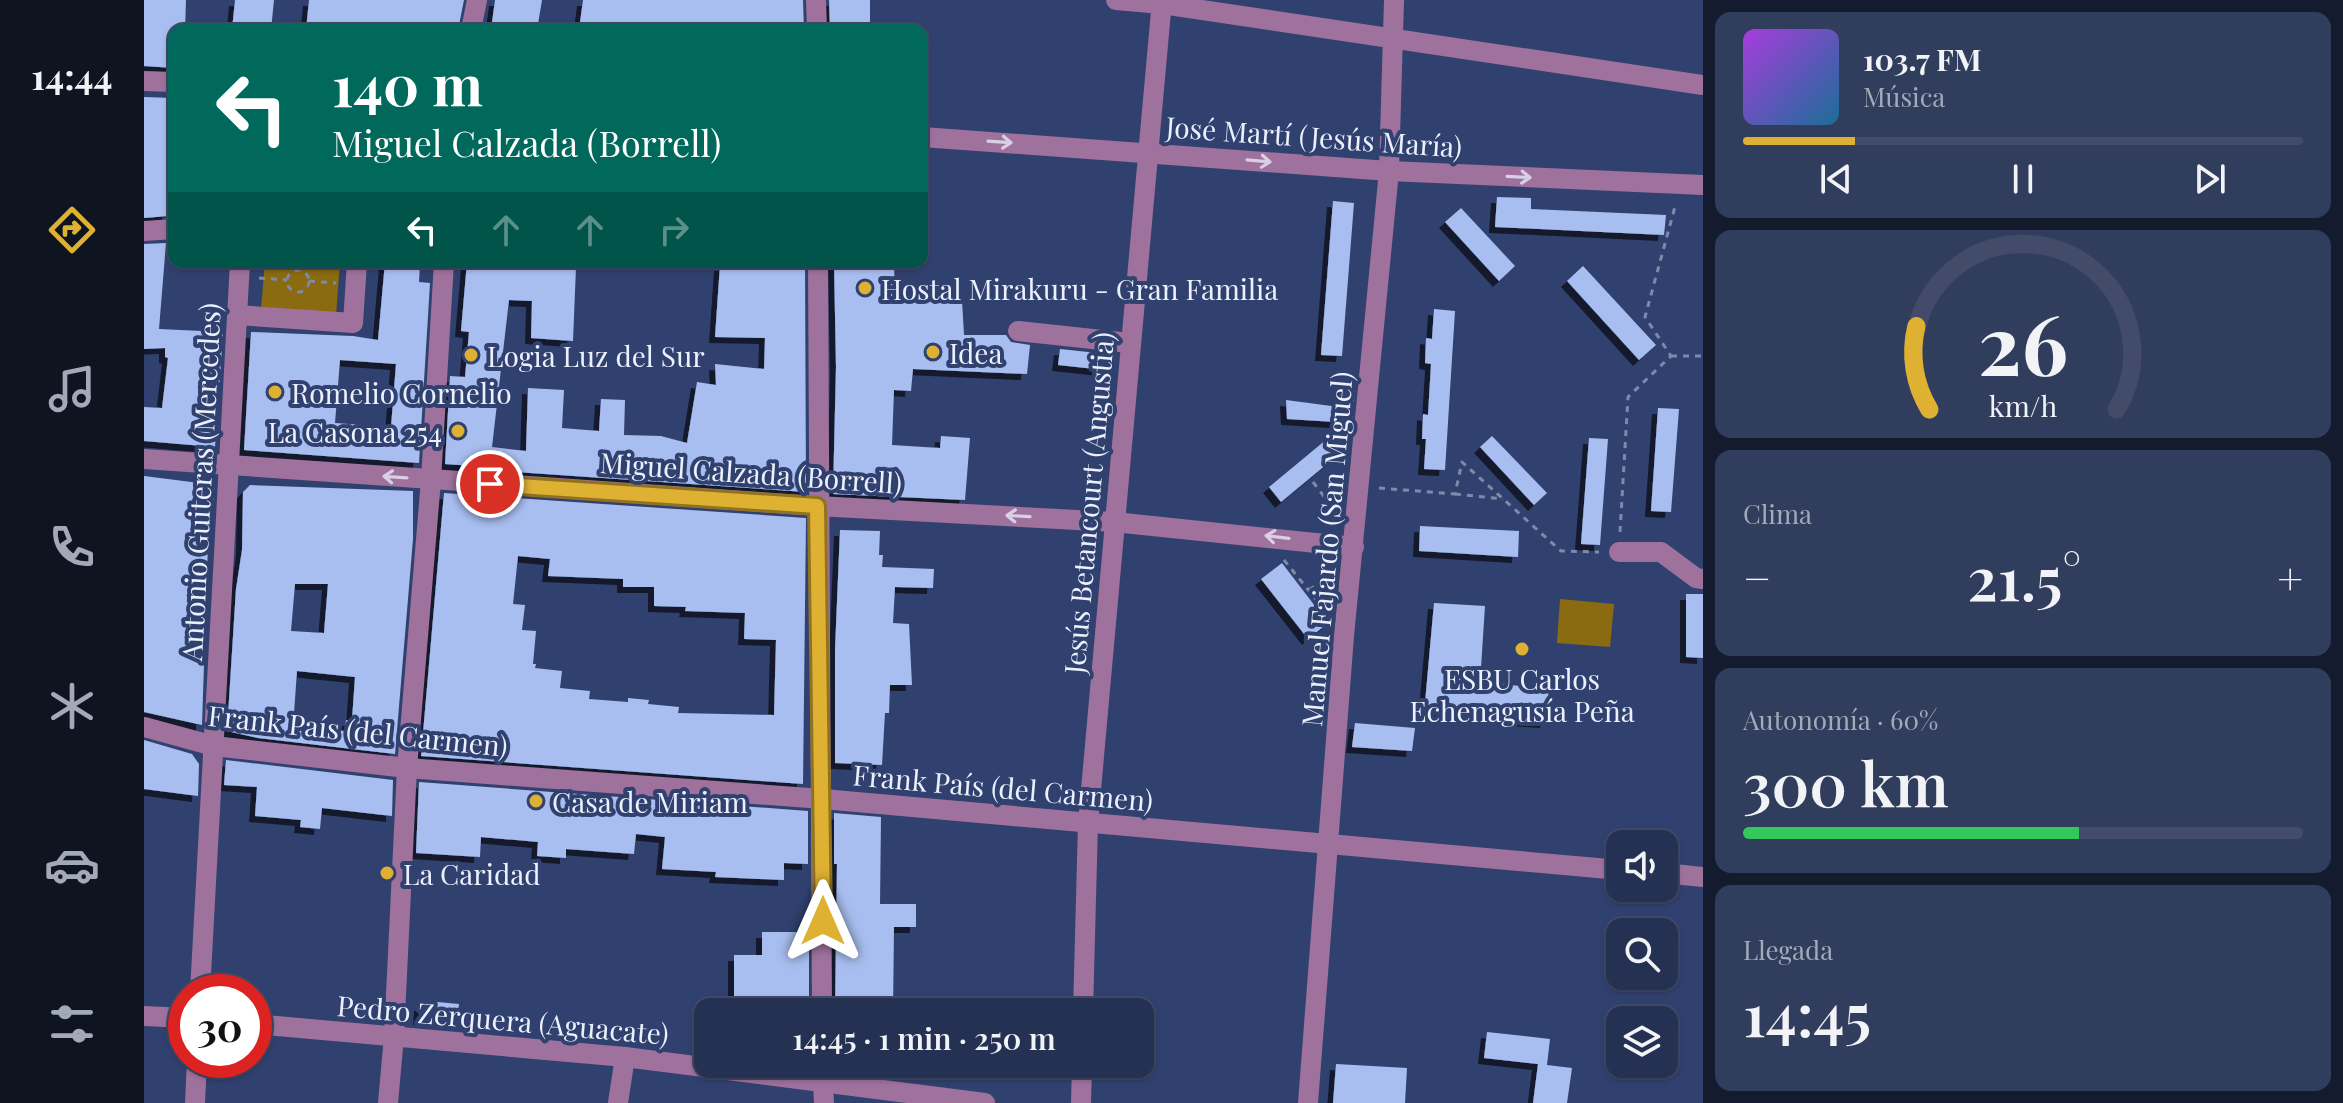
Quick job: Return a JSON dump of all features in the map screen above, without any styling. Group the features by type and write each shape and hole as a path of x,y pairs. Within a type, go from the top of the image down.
{"street":[{"path":"472,24 477,0"},
{"path":"816,0 817,24"},
{"path":"1116,0 1162,2 1703,85"},
{"name":"Manuel Fajardo (San Miguel)","path":"1308,1103 1344,636 1389,171 1394,0"},
{"name":"Jesús Betancourt (Angustia)","path":"1083,998 1088,823 1162,2"},
{"path":"144,81 168,82"},
{"name":"José Martí (Jesús María)","path":"928,137 1389,171 1703,185"},
{"path":"144,231 168,229"},
{"name":"Antonio Guiteras (Mercedes)","path":"201,974 240,268"},
{"path":"237,315 353,323 357,268"},
{"path":"388,1103 407,768 431,480 444,268"},
{"path":"818,268 822,998"},
{"path":"1018,331 1130,343"},
{"name":"Miguel Calzada (Borrell)","path":"144,459 817,506 1114,522 1355,543"},
{"path":"1619,552 1661,552 1696,578 1703,579"},
{"name":"Frank País (del Carmen)","path":"144,727 214,746 407,768 823,799 1606,869"},
{"path":"1678,874 1703,877"},
{"path":"144,1016 168,1017"},
{"name":"Pedro Zerquera (Aguacate)","path":"272,1026 694,1062"},
{"path":"618,1103 625,1057"},
{"path":"195,1103 196,1078"},
{"path":"822,1078 824,1103"},
{"name":"Pedro Zerquera (Aguacate)","path":"854,1078 985,1103"},
{"path":"1081,1103 1082,1078"}],"path":[{"path":"1671,356 1645,317 1681,184"},
{"path":"299,270 307,275 309,281 307,287 298,292 289,287 288,280 290,274 299,270"},
{"path":"263,278 288,280"},
{"path":"309,281 331,282"},
{"path":"1455,494 1462,462 1561,551 1619,552 1628,397 1671,356 1703,356"},
{"path":"1313,482 1355,543"},
{"path":"1360,486 1503,499"},
{"path":"1264,536 1344,636"}],"shaded area":[{"path":"264,268 340,268 336,315 261,309"},
{"path":"1560,599 1614,604 1610,647 1557,643"}],"building":[{"path":"144,0 186,0 185,24 168,24 168,68 144,66"},
{"path":"235,0 274,0 272,24 233,24"},
{"path":"309,0 464,0 459,24 307,24"},
{"path":"495,0 542,0 538,24 492,24"},
{"path":"583,0 803,0 804,24 580,24"},
{"path":"829,0 870,0 870,24 830,24"},
{"path":"144,97 168,98 168,216 144,218"},
{"path":"1497,197 1531,198 1531,209 1666,215 1664,235 1495,227"},
{"path":"1333,201 1354,203 1342,356 1321,355"},
{"path":"1461,208 1515,266 1499,281 1445,222"},
{"path":"166,243 159,329 223,332 215,447 144,441 144,407 162,408 168,358 165,357 165,348 144,349 144,244"},
{"path":"1583,266 1656,345 1639,360 1567,281"},
{"path":"384,268 420,268 419,282 430,283 419,463 244,450 251,332 353,336 378,340","holes":["340,360 396,364 391,427 335,423"]},
{"path":"466,268 576,268 573,341 531,338 532,301 509,300 492,447 526,451 528,388 564,390 562,428 599,431 601,399 625,400 624,435 661,436 687,443 697,382 716,385 715,364 764,369 765,338 715,337 720,268 805,268 806,492 487,470 487,467 445,464 450,376 465,377 469,332 461,331"},
{"path":"834,268 894,268 895,301 962,300 964,335 1006,335 1011,342 1030,345 1027,374 913,369 911,391 894,390 892,445 940,448 941,436 970,438 965,500 833,494"},
{"path":"1434,309 1455,311 1445,470 1424,469 1426,439 1422,439 1423,414 1428,415 1431,364 1425,363 1426,338 1432,339"},
{"path":"1060,349 1116,355 1114,371 1058,365"},
{"path":"1342,389 1355,390 1352,423 1287,419 1286,400 1339,407"},
{"path":"1658,408 1679,409 1671,512 1651,511"},
{"path":"1333,434 1345,449 1281,502 1269,487"},
{"path":"1492,436 1547,493 1534,505 1480,447"},
{"path":"1589,438 1608,439 1600,545 1581,544"},
{"path":"144,476 215,485 208,543 202,725 144,712"},
{"path":"250,485 413,491 413,539 395,754 258,738 227,731 236,589 242,550 243,492","holes":["295,584 328,584 324,633 291,631","297,671 355,677 352,720 346,720 345,731 293,727"]},
{"path":"444,493 806,518 803,784 421,756","holes":["518,556 550,559 548,576 623,579 623,587 654,587 654,606 686,607 685,611 745,613 744,639 776,640 774,715 678,713 679,707 648,704 649,700 589,699 590,691 560,688 562,671 535,668 536,631 522,630 525,605 513,604"]},
{"path":"1420,526 1519,531 1518,557 1419,551"},
{"path":"840,530 880,531 882,567 934,569 933,588 895,587 893,623 909,624 912,685 890,685 882,765 835,763 835,650"},
{"path":"1282,563 1328,623 1308,639 1261,579"},
{"path":"1686,594 1703,594 1703,658 1686,657"},
{"path":"1434,603 1485,606 1480,683 1549,688 1546,722 1424,714"},
{"path":"1355,723 1415,728 1412,751 1352,747"},
{"path":"144,740 192,754 199,764 198,796 144,789"},
{"path":"226,760 393,780 392,816 322,808 320,829 300,827 301,820 255,816 257,787 224,785"},
{"path":"419,782 808,811 808,864 784,863 784,880 715,877 716,872 662,869 665,837 636,834 634,854 566,849 566,858 537,856 538,842 481,837 480,857 416,853"},
{"path":"834,813 881,817 880,904 916,904 916,927 894,927 893,998 835,998 837,864 834,864"},
{"path":"762,932 809,932 809,998 734,998 734,955 762,955"},
{"path":"427,1001 459,1004 457,1023 419,1019 420,1005 427,1004"},
{"path":"1487,1032 1550,1039 1547,1065 1572,1068 1567,1103 1533,1103 1538,1064 1484,1058"},
{"path":"1336,1064 1407,1068 1405,1103 1333,1103"}],"place":[{"name":"Hostal Mirakuru - Gran Familia","path":"865,288"},
{"name":"Idea","path":"933,352"},
{"name":"Logia Luz del Sur","path":"471,355"},
{"name":"Romelio Cornelio","path":"275,392"},
{"name":"La Casona 254","path":"458,431"},
{"name":"ESBU Carlos Echenagusía Peña","path":"1522,649"},
{"name":"Casa de Miriam","path":"536,801"},
{"name":"La Caridad","path":"387,873"}],"route":[{"path":"490,484 817,506 823,921"}]}
